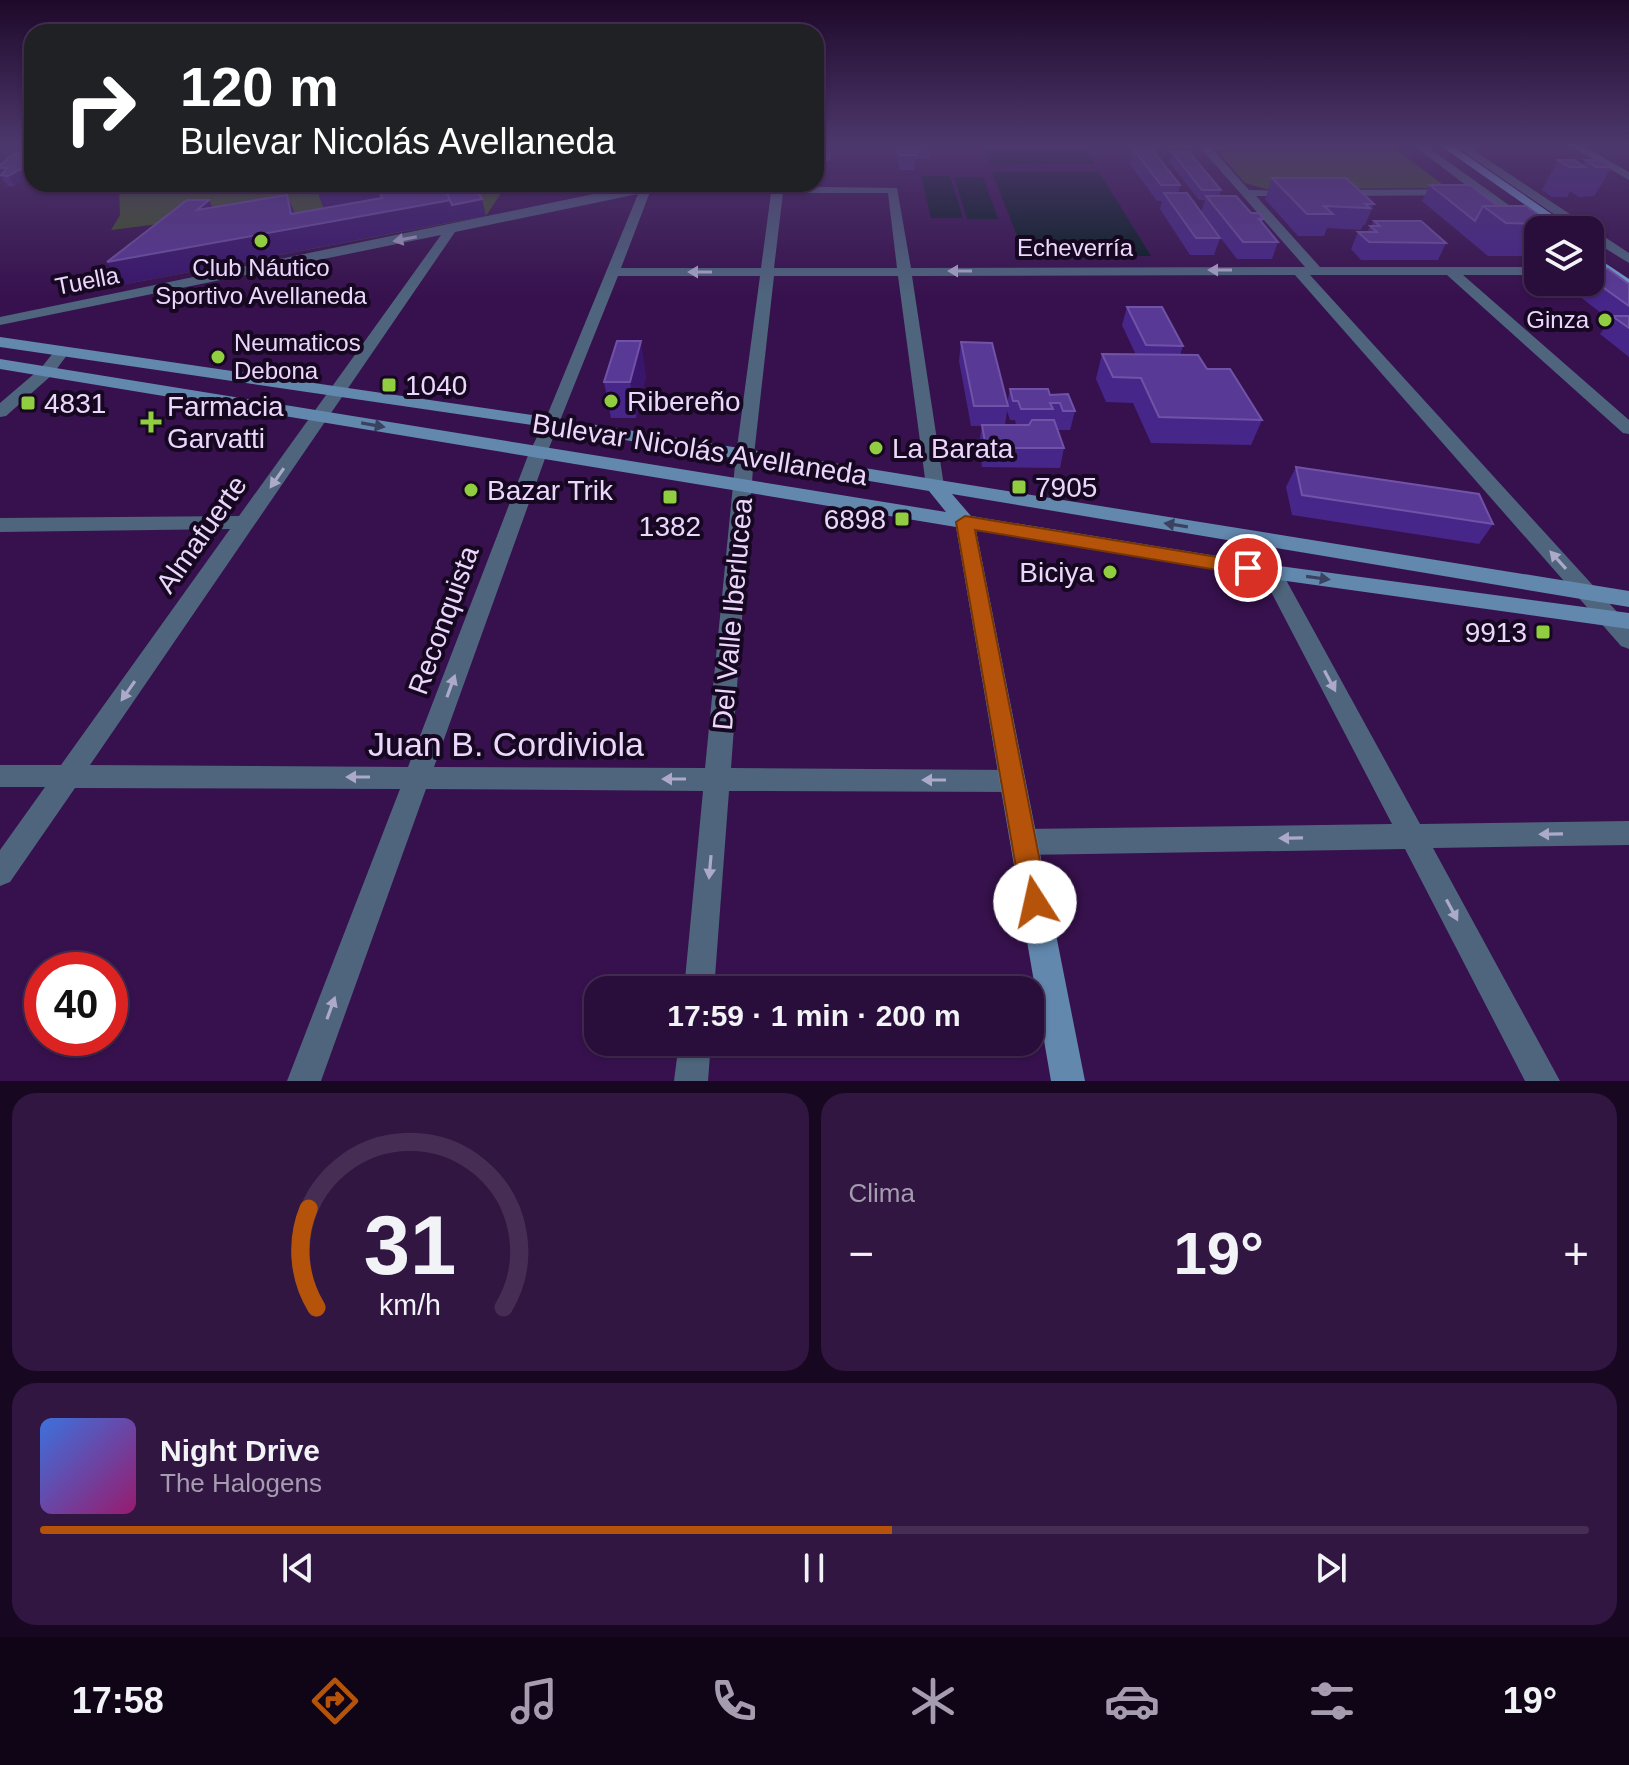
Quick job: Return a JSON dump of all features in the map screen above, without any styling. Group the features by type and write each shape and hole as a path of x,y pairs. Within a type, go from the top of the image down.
{"main road":[{"path":"1500,196 1524,215"},
{"path":"1524,196 1550,216"},
{"path":"1604,255 1629,272"},
{"path":"1604,267 1629,287"},
{"name":"Bulevar Nicolás Avellaneda","path":"0,342 553,423 1629,599"},
{"name":"Bulevar Nicolás Avellaneda","path":"0,364 1272,572 1620,620"},
{"path":"935,486 965,522 1068,1081"}],"street":[{"name":"Tuella","path":"0,321 603,196"},
{"name":"Reconquista","path":"304,1081 538,453 553,423 643,196"},
{"name":"Del Valle Iberlucea","path":"700,976 745,455 767,272 767,196"},
{"name":"Tuella","path":"894,196 903,271"},
{"path":"1249,196 1306,270 1587,592 1620,620 1629,640"},
{"path":"1491,196 1524,215"},
{"path":"1533,196 1563,216"},
{"name":"Almafuerte","path":"0,873 451,229"},
{"path":"1604,243 1629,259"},
{"path":"903,271 935,486"},
{"path":"1450,271 1629,429"},
{"name":"Echeverría","path":"613,272 1524,271"},
{"path":"1604,272 1629,272"},
{"path":"1604,276 1629,287"},
{"path":"0,412 47,371 62,351"},
{"path":"0,525 246,522"},
{"path":"1253,538 1543,1081"},
{"name":"Juan B. Cordiviola","path":"0,776 1012,781"},
{"path":"1024,842 1629,833"},
{"path":"691,1081 694,1056"}],"green space":[{"name":"Club Náutico Sportivo Avellaneda","path":"119,196 499,196 486,216 121,285 199,219 111,230 120,215"}],"shaded area":[{"path":"926,196 956,196 963,218 931,218"},
{"path":"960,196 990,196 998,219 967,219"},
{"path":"1002,196 1114,196 1151,256 1025,256"}],"building":[{"path":"287,196 291,214 382,198 449,196 451,200 107,262 187,200 209,200 197,210"},
{"path":"448,196 480,196 482,199 452,205"},
{"path":"1166,196 1190,196 1220,238 1196,238"},
{"path":"1206,196 1236,196 1251,213 1259,213 1264,219 1259,219 1278,242 1243,242"},
{"path":"1290,196 1366,196 1374,204 1365,204 1370,208 1324,206 1333,214 1307,214"},
{"path":"1444,196 1485,196 1498,206 1483,206 1475,221"},
{"path":"1483,206 1526,206 1540,216 1524,216 1524,223 1506,223"},
{"path":"1374,221 1421,221 1446,243 1369,242 1358,232 1377,232 1370,226 1380,226"},
{"path":"1604,268 1629,284 1629,306 1604,288"},
{"path":"1127,307 1162,307 1183,346 1146,345"},
{"path":"1612,316 1629,316 1629,328"},
{"path":"617,341 641,341 630,382 604,382"},
{"path":"961,342 992,343 1008,406 974,406"},
{"path":"1102,354 1198,355 1207,369 1230,369 1262,420 1159,417 1141,378 1113,377"},
{"path":"1010,389 1048,389 1050,395 1068,394 1075,411 1063,411 1060,403 1050,403 1053,409 1021,409 1018,401 1013,401"},
{"path":"1032,420 1054,420 1064,448 986,448 982,425 1029,425"},
{"path":"1296,467 1479,494 1493,524 1302,495"}],"place":[{"name":"Club Náutico Sportivo Avellaneda","path":"261,241"},
{"name":"Ginza","path":"1605,320"},
{"name":"Neumaticos Debona","path":"218,357"},
{"name":"1040","path":"389,385"},
{"name":"Ribereño","path":"611,401"},
{"name":"4831","path":"28,403"},
{"name":"Farmacia Garvatti","path":"151,422"},
{"name":"La Barata","path":"876,448"},
{"name":"7905","path":"1019,487"},
{"name":"Bazar Trik","path":"471,490"},
{"name":"1382","path":"670,497"},
{"name":"6898","path":"902,519"},
{"name":"Biciya","path":"1110,572"},
{"name":"9913","path":"1543,632"}],"route":[{"path":"1035,902 965,522 1248,568"}]}
